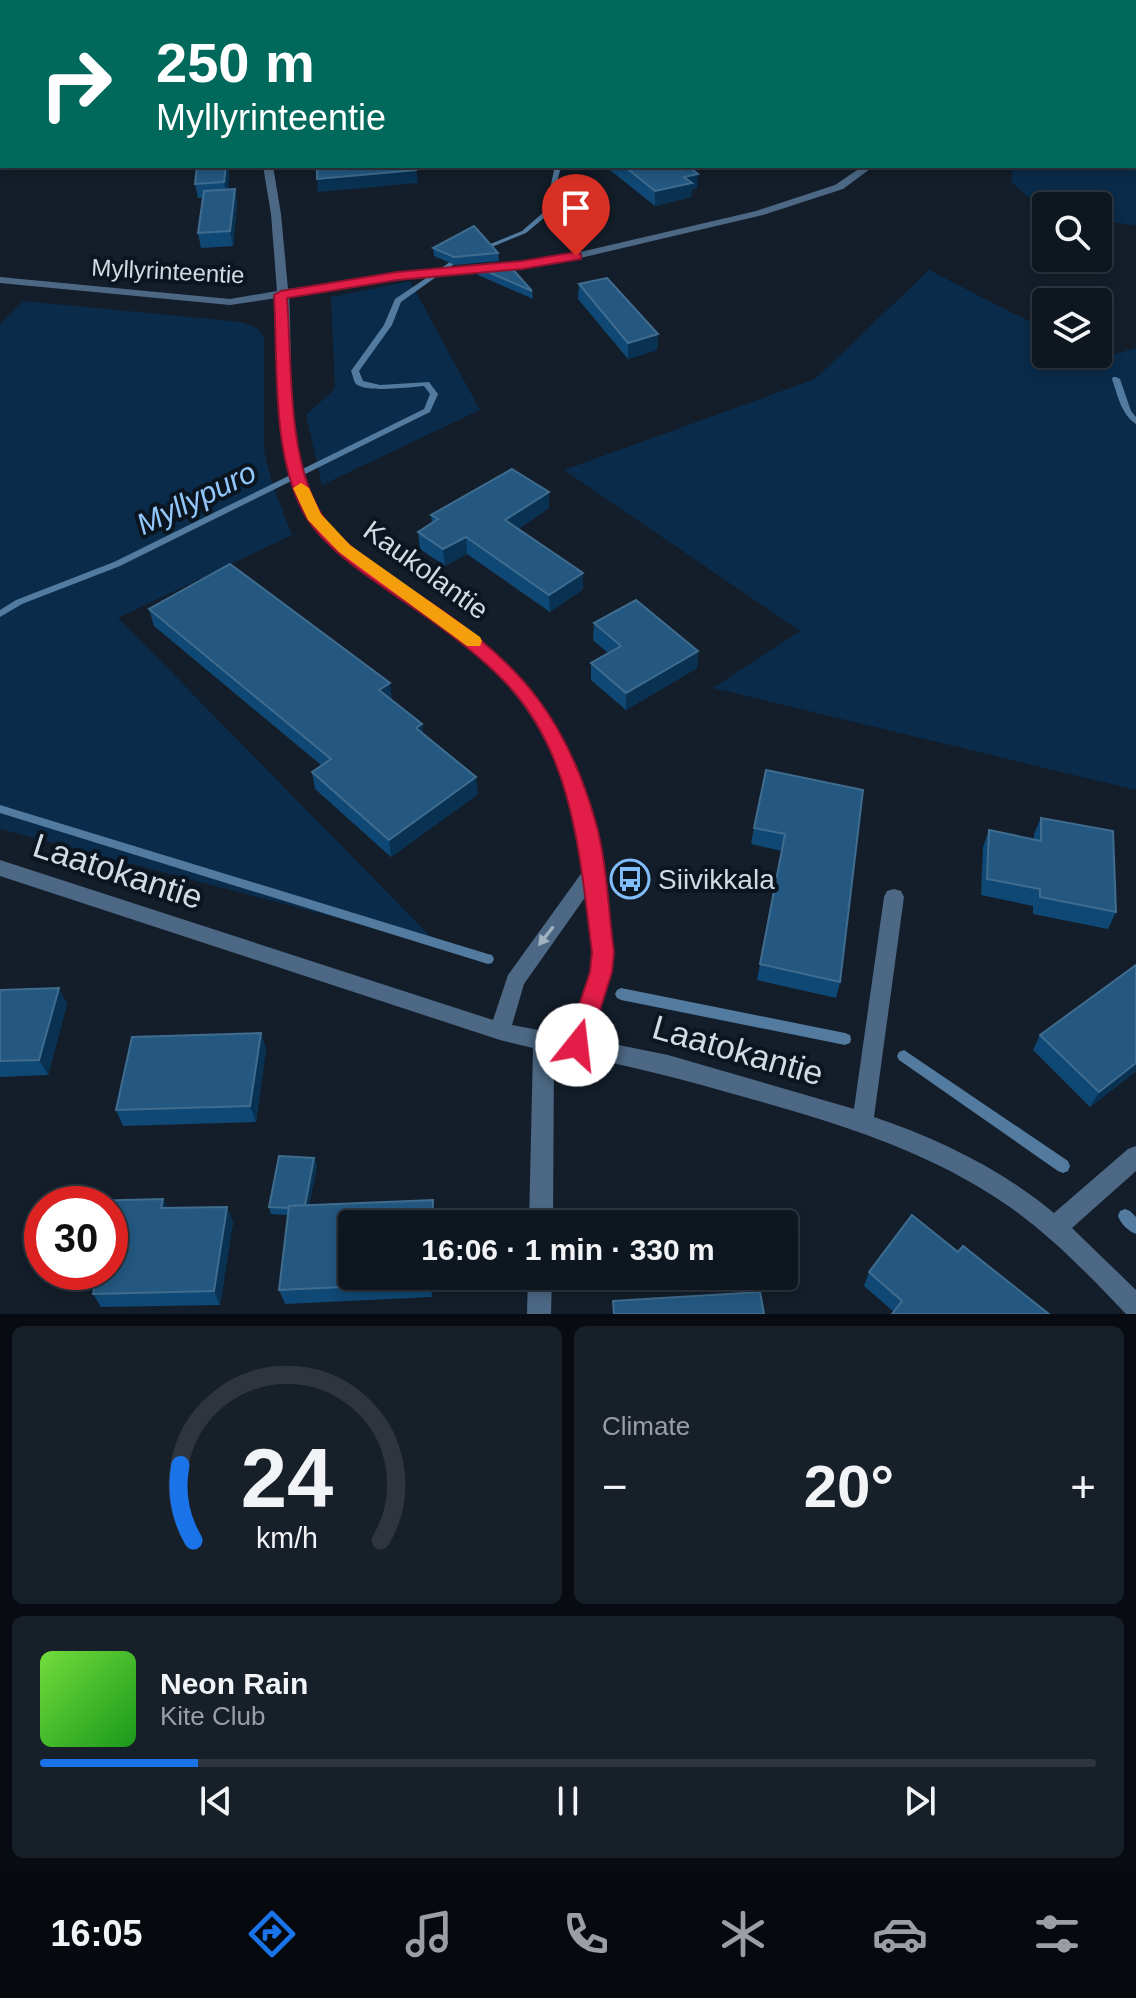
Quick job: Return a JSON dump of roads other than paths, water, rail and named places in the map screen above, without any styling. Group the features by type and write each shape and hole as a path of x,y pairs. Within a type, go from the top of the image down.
{"street":[{"name":"Kaukolantie","path":"268,168 276,201 290,444 303,493 314,516 372,570 477,644 527,695 552,731 585,821 603,952 601,972 577,1045"},
{"name":"Myllyrinteentie","path":"0,280 230,302 428,273 576,256 759,213 839,187 866,168"},
{"name":"Laatokantie","path":"0,868 544,1044 577,1045 638,1057 863,1121 933,1149 1001,1187 1054,1228 1136,1307"},
{"path":"500,1031 515,981 592,873"},
{"path":"863,1121 894,897"},
{"path":"541,1210 544,1044"},
{"path":"1054,1228 1136,1157"},
{"path":"539,1314 540,1290"}],"waterway":[{"name":"Myllypuro","path":"480,250 524,232 548,212 558,168"},
{"name":"Myllypuro","path":"0,614 19,602 117,564 427,410 434,394 426,384 380,387 360,383 355,371 388,325 398,301 461,257"},
{"path":"1116,379 1127,412 1136,422"},
{"path":"0,809 488,959"},
{"path":"621,994 845,1039"},
{"path":"904,1056 1063,1166"},
{"path":"1125,1216 1136,1227"}],"place":[{"name":"Siivikkala","path":"630,879"}]}
